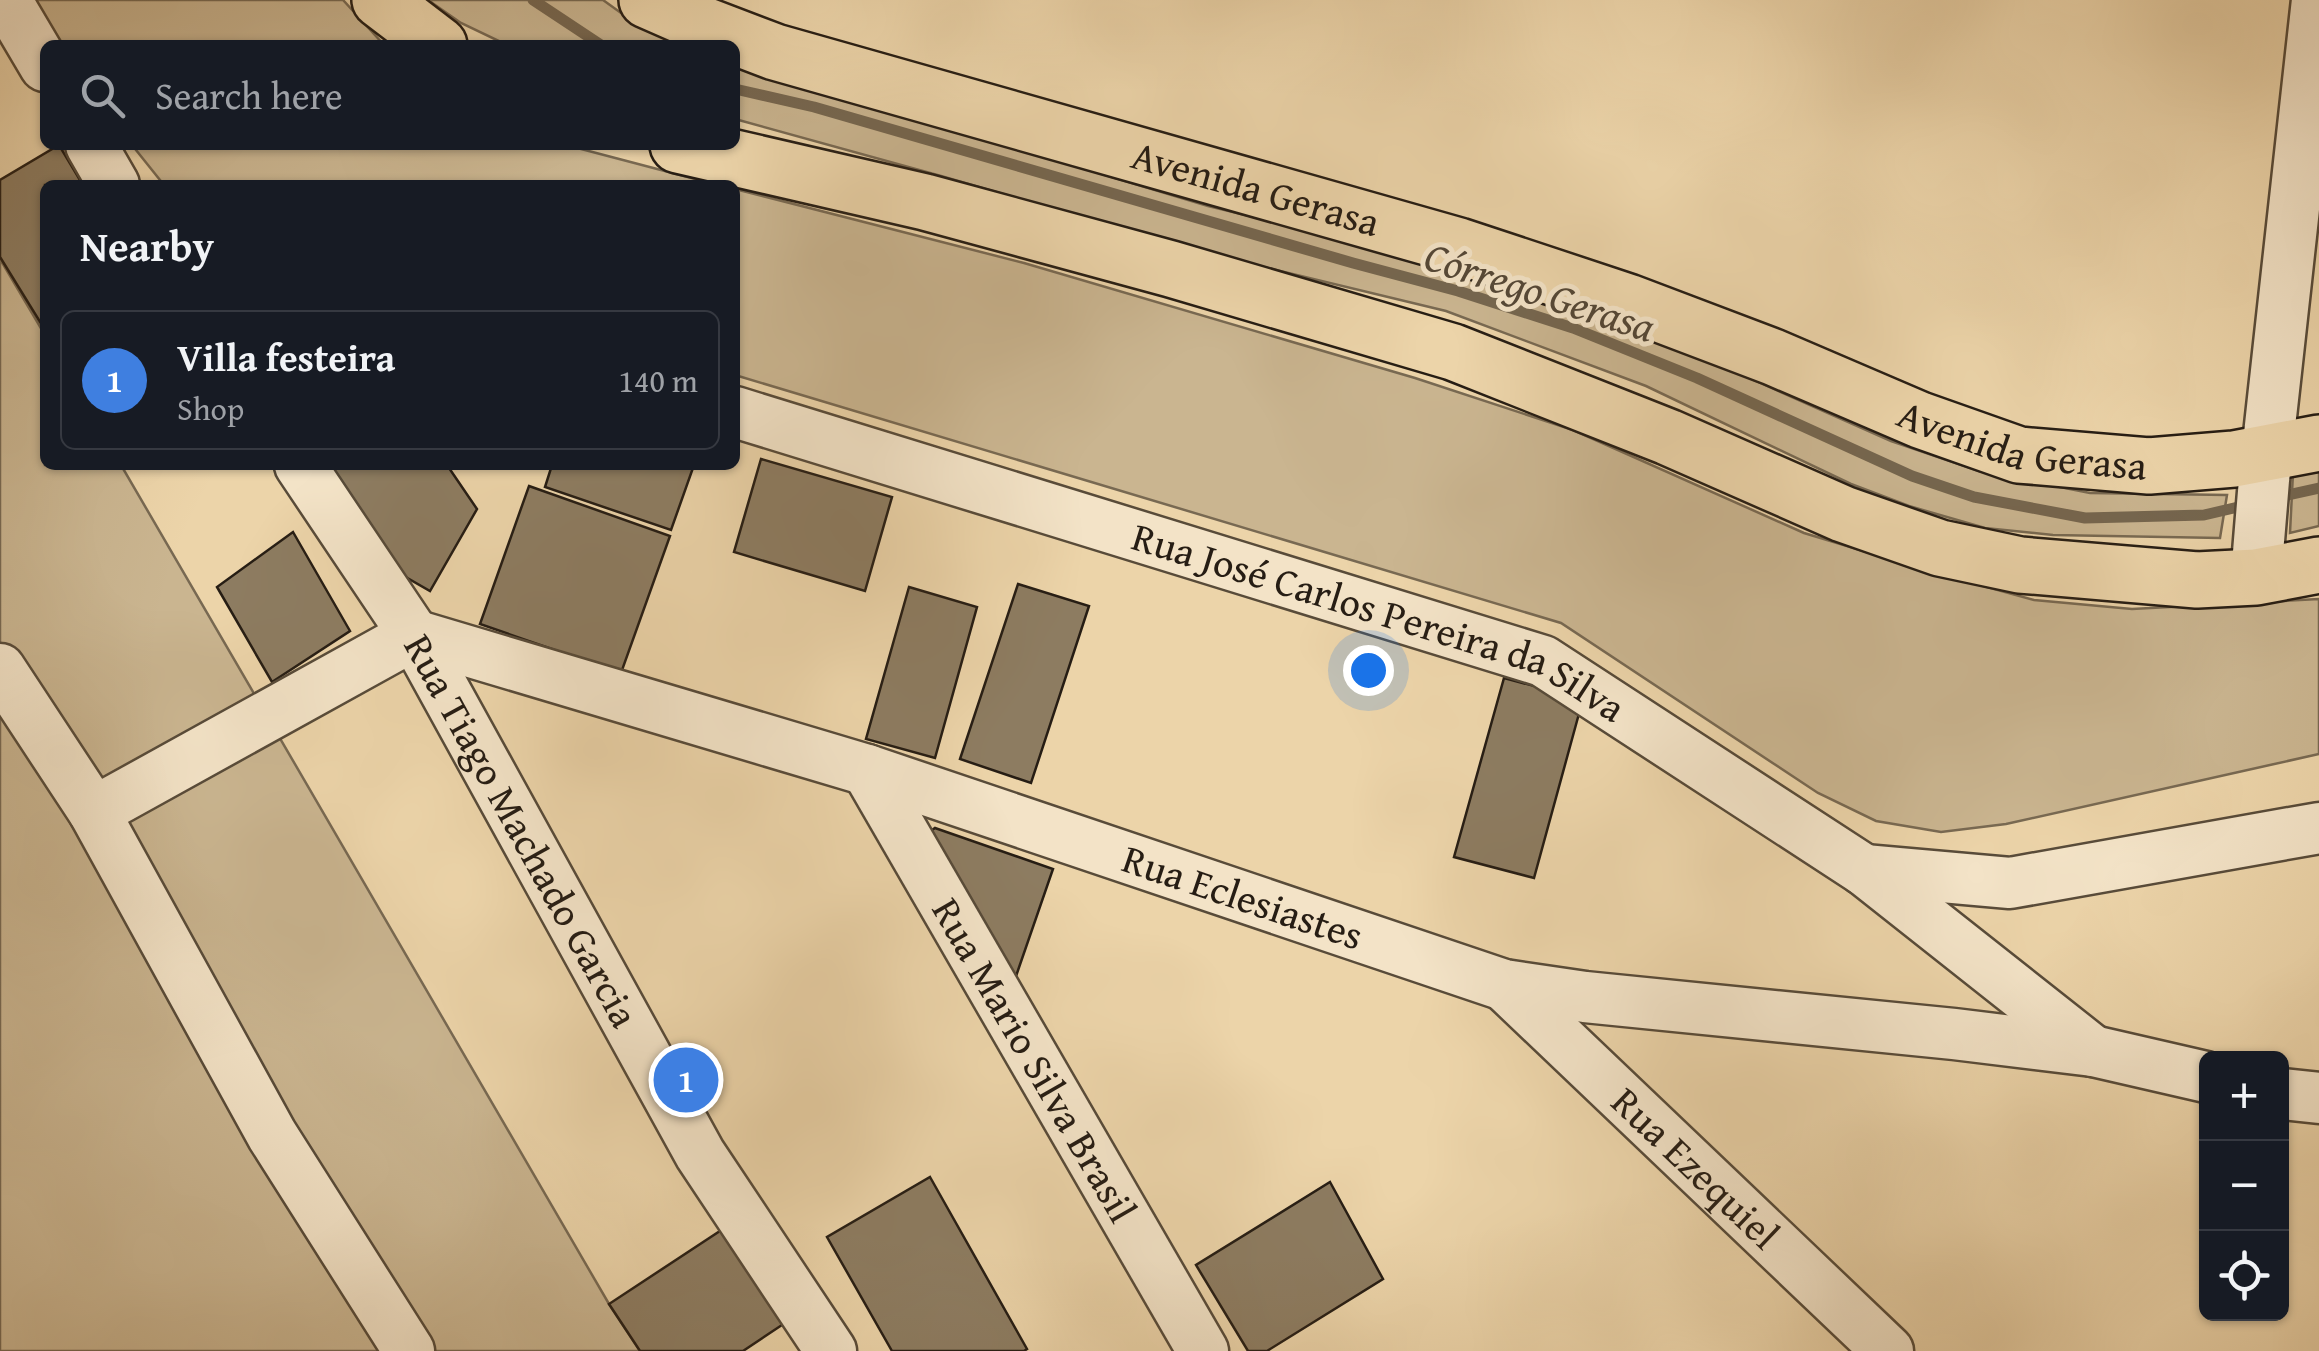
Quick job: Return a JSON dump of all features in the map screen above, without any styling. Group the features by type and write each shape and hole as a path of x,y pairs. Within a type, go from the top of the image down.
{"main road":[{"path":"380,0 432,40"},
{"name":"Avenida Gerasa","path":"647,0 774,52 1458,246 1609,296 2020,456 2149,466 2284,459"},
{"path":"699,150 944,207 1453,352 1668,437 1843,514 1940,548 2020,565 2197,580 2257,556 2319,565"}],"street":[{"path":"6,0 40,58"},
{"path":"2257,556 2284,459 2316,0"},
{"path":"94,150 111,180"},
{"name":"Rua José Carlos Pereira da Silva","path":"740,414 1543,661 1864,870 1964,950"},
{"name":"Rua Tiago Machado Garcia","path":"303,470 414,635 700,1154 831,1351"},
{"path":"94,812 414,635"},
{"name":"Rua Eclesiastes","path":"414,635 867,770 1504,985 2092,1051 2199,1075"},
{"path":"0,669 94,812 272,1135 409,1351"},
{"name":"Rua Mario Silva Brasil","path":"867,770 1203,1351"},
{"path":"1864,870 2010,883 2319,828"},
{"path":"1964,950 2010,883"},
{"name":"Rua Eclesiastes","path":"1964,950 2092,1051"},
{"name":"Rua Ezequiel","path":"1504,985 1888,1351"},
{"path":"2289,1095 2319,1098"}],"shaded area":[{"path":"15,0 343,0 379,40 47,40"},
{"path":"428,0 603,0 621,13 684,40 497,40 461,23"},
{"path":"740,62 1208,206 1435,261 1666,341 1891,441 1979,471 2090,493 2227,495 2220,538 2053,535 1985,528 1851,484 1646,386 1446,311 1206,253 740,120"},
{"path":"136,150 585,150 699,180 160,180"},
{"path":"740,190 1024,263 1415,378 1573,430 1804,533 2034,600 2132,609 2319,599 2319,754 2006,824 1941,832 1876,821 1818,793 1561,623 740,377"},
{"path":"0,259 40,327 40,470 124,470 640,1351 0,1351"},
{"path":"2319,465 2319,526 2290,533 2293,473"}],"building":[{"path":"51,150 62,150 80,180 40,180 40,322 0,257 0,180"},
{"path":"761,459 892,497 865,591 734,552"},
{"path":"332,470 450,470 477,509 430,591 397,572"},
{"path":"550,470 692,470 671,530 545,487"},
{"path":"529,486 670,536 621,673 480,624"},
{"path":"293,532 350,631 272,682 217,587"},
{"path":"1018,584 1089,606 1031,783 960,759"},
{"path":"909,587 977,607 935,758 866,739"},
{"path":"1504,678 1583,699 1534,878 1454,857"},
{"path":"935,828 1053,869 1014,982 918,840"},
{"path":"930,1177 1027,1349 1024,1351 892,1351 827,1237"},
{"path":"1330,1182 1383,1279 1267,1351 1248,1351 1196,1265"},
{"path":"723,1229 785,1323 743,1351 640,1351 609,1304"}],"waterway":[{"name":"Córrego Gerasa","path":"533,0 593,40"},
{"name":"Córrego Gerasa","path":"740,90 814,107 1458,291 1573,328 1697,378 1912,476 1974,497 2085,518 2204,515 2251,504"},
{"name":"Córrego Gerasa","path":"2274,498 2319,488"}],"place":[{"name":"Villa festeira","path":"686,1080"}]}
